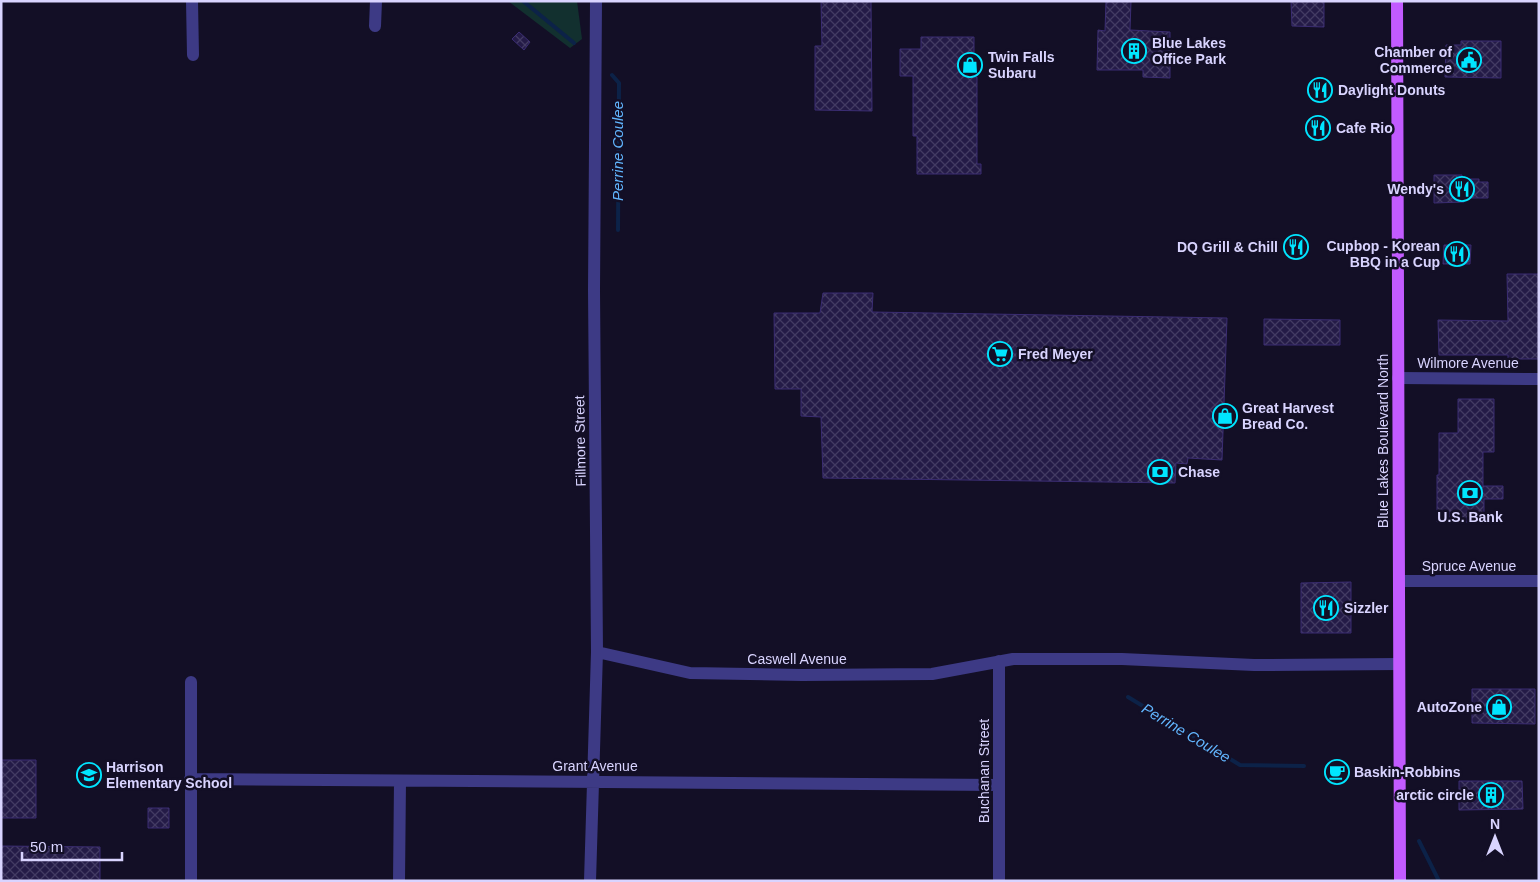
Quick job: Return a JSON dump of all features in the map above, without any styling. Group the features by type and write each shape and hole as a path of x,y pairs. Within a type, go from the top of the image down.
{"main road":[{"name":"Blue Lakes Boulevard North","path":"1396,1 1400,881"}],"street":[{"path":"192,1 193,55"},
{"path":"376,1 376,26"},
{"name":"Fillmore Street","path":"590,881 597,652 594,290 596,1"},
{"name":"Wilmore Avenue","path":"1398,378 1539,379"},
{"name":"Spruce Avenue","path":"1399,581 1539,581"},
{"name":"Caswell Avenue","path":"597,652 690,673 802,675 932,674 1013,660 1122,659 1254,665 1399,664"},
{"name":"Buchanan Street","path":"999,662 999,881"},
{"path":"191,682 191,881"},
{"name":"Grant Avenue","path":"190,779 999,785"},
{"path":"399,881 400,781"}],"green space":[{"path":"508,1 577,1 582,39 570,48"}],"building":[{"path":"821,1 871,1 872,111 815,110 815,46 822,46"},
{"name":"Blue Lakes Office Park","path":"1106,1 1131,1 1130,30 1170,32 1170,78 1143,77 1143,70 1097,70 1098,30 1105,31"},
{"path":"1291,1 1324,1 1324,27 1292,26"},
{"path":"519,32 530,42 524,50 512,39"},
{"path":"921,37 974,37 974,77 977,77 977,164 981,164 981,174 917,174 917,136 913,136 913,76 900,76 900,49 921,49"},
{"path":"1461,41 1501,41 1501,78 1445,77 1446,45 1461,45"},
{"path":"1434,175 1462,175 1462,179 1479,179 1479,182 1488,182 1488,198 1464,198 1464,202 1434,203"},
{"name":"Cupbop - Korean BBQ in a Cup","path":"1444,245 1471,245 1470,264 1443,264"},
{"path":"1507,274 1539,274 1539,359 1508,359 1508,355 1439,355 1438,320 1508,321"},
{"name":"Fred Meyer","path":"823,293 873,293 872,312 1227,318 1222,460 1188,458 1187,464 1176,463 1175,483 823,478 821,417 801,416 801,389 775,389 774,313 820,313"},
{"path":"1264,319 1340,320 1340,345 1264,345"},
{"path":"1458,399 1494,399 1494,452 1483,452 1483,486 1503,486 1503,499 1484,499 1484,522 1437,522 1439,433 1458,433"},
{"name":"Sizzler","path":"1351,582 1351,633 1301,633 1301,583"},
{"path":"1472,689 1535,689 1535,724 1472,723"},
{"path":"1,760 36,760 36,818 1,818"},
{"name":"arctic circle","path":"1459,781 1522,781 1523,809 1459,810"},
{"path":"148,808 169,808 169,828 148,828"},
{"path":"1,846 100,847 100,881 1,881"}],"waterway":[{"name":"Perrine Coulee","path":"523,1 574,43"},
{"name":"Perrine Coulee","path":"612,75 619,83 618,230"},
{"name":"Perrine Coulee","path":"1128,697 1240,765 1304,766"},
{"name":"Perrine Coulee","path":"1419,841 1439,881"}],"place":[{"name":"Blue Lakes Office Park","path":"1134,51"},
{"name":"Chamber of Commerce","path":"1469,60"},
{"name":"Twin Falls Subaru","path":"970,65"},
{"name":"Daylight Donuts","path":"1320,90"},
{"name":"Cafe Rio","path":"1318,128"},
{"name":"Wendy's","path":"1462,189"},
{"name":"DQ Grill & Chill","path":"1296,247"},
{"name":"Cupbop - Korean BBQ in a Cup","path":"1457,254"},
{"name":"Fred Meyer","path":"1000,354"},
{"name":"Great Harvest Bread Co.","path":"1225,416"},
{"name":"Chase","path":"1160,472"},
{"name":"U.S. Bank","path":"1470,493"},
{"name":"Sizzler","path":"1326,608"},
{"name":"AutoZone","path":"1499,707"},
{"name":"Baskin-Robbins","path":"1337,772"},
{"name":"Harrison Elementary School","path":"89,775"},
{"name":"arctic circle","path":"1491,795"}]}
